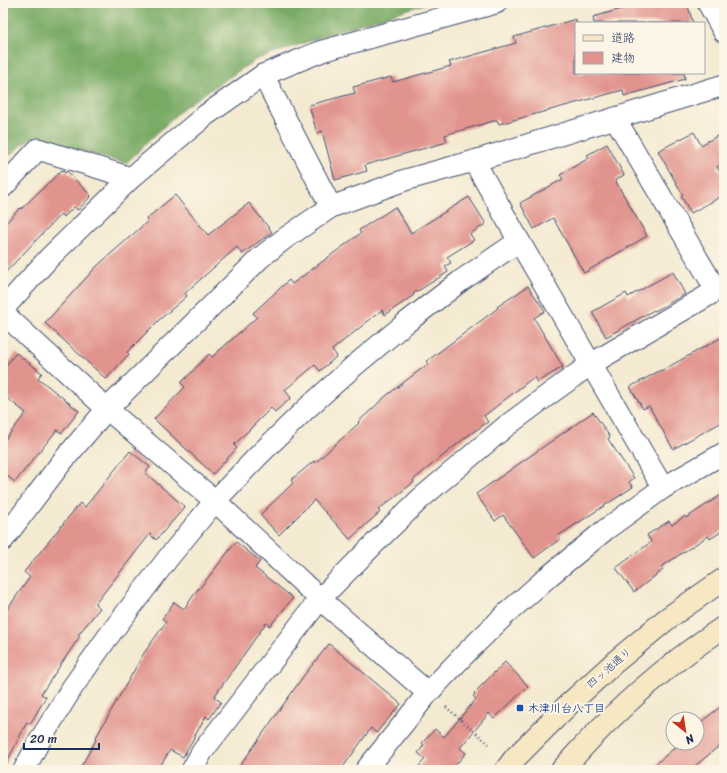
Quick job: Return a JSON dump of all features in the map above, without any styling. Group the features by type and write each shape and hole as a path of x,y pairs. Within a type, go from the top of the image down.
{"main road":[{"name":"四ッ池通り","path":"506,770 515,758 568,705 615,662 668,618 724,579"},
{"path":"562,770 581,748 636,695 696,645 724,628"}],"street":[{"path":"3,309 49,258 131,178 206,115 263,75 322,51 496,3"},
{"path":"708,3 724,32"},
{"path":"263,75 332,207"},
{"path":"3,540 61,463 107,409 260,258 284,239 332,207 405,180 474,161 724,85"},
{"path":"192,770 202,752 320,599 394,524 464,461 505,427 548,395 591,364 720,288 615,118"},
{"path":"3,187 38,149 131,178"},
{"path":"474,161 663,488"},
{"path":"24,770 72,688 107,638 169,557 215,502 269,444 354,366 407,322 450,289 519,241"},
{"path":"3,313 107,409 215,502 320,599 428,692"},
{"path":"366,770 428,692 487,632 549,576 605,530 663,488 724,453"}],"path":[{"path":"428,692 489,744"}],"green space":[{"path":"3,3 428,3 347,28 255,60 184,107 126,163 31,138 3,160"}],"building":[{"path":"643,3 687,3 693,22 594,22 593,17"},
{"path":"576,19 575,74 684,74 685,79 624,96 623,90 499,124 497,120 445,135 447,142 365,165 367,171 335,180 322,131 317,133 309,105 355,93 353,87 391,77 393,82 451,66 449,62 516,43 514,37"},
{"path":"694,132 701,145 724,132 724,163 717,167 724,179 724,195 691,213 681,196 683,195 658,151"},
{"path":"607,144 624,175 615,180 647,236 584,273 553,218 534,229 520,203 563,179 560,175 589,158 587,155"},
{"path":"62,170 65,173 67,171 91,196 78,210 74,207 64,217 61,214 3,275 3,226 20,208 21,209"},
{"path":"175,195 208,235 249,203 272,232 242,254 237,247 185,293 187,296 159,320 127,352 129,354 106,379 45,323 97,266 148,221 146,219"},
{"path":"469,197 486,224 470,234 474,240 447,257 451,263 445,266 448,272 413,294 414,295 385,315 382,310 332,350 337,356 320,371 315,365 285,390 291,398 275,412 271,408 234,445 237,448 213,474 154,419 185,387 181,383 209,354 212,357 257,317 253,313 289,280 292,284 361,233 359,230 395,207 411,233"},
{"path":"673,272 685,294 606,337 592,312 626,293 628,297"},
{"path":"528,286 545,311 534,318 563,367 537,382 534,377 484,416 488,422 466,437 413,480 414,482 378,510 380,512 350,539 314,500 279,535 260,515 293,483 291,480 314,461 315,463 386,396 429,363 427,361 498,308 497,307"},
{"path":"724,336 724,421 673,449 649,406 643,409 630,387"},
{"path":"16,353 42,373 38,378 79,411 62,433 57,430 15,482 3,473 3,442 26,413 3,395 3,369"},
{"path":"593,412 610,437 608,439 634,478 629,482 633,487 558,536 560,539 534,558 503,515 495,521 476,494"},
{"path":"130,451 150,467 145,473 185,507 156,540 150,534 95,604 100,608 78,635 80,636 41,694 46,697 30,724 27,722 3,770 3,615 30,577 24,572 80,503 85,507"},
{"path":"724,493 724,530 710,539 708,536 661,567 663,570 634,592 616,568 651,542 647,535 669,521 672,525 685,516 686,518"},
{"path":"236,542 260,561 255,568 293,598 270,626 266,623 214,697 221,702 209,719 206,716 183,757 170,750 158,770 79,770 144,653 166,622 162,619 174,602 184,609 198,589"},
{"path":"329,644 401,704 376,733 371,728 341,770 237,770 305,674"},
{"path":"505,662 528,686 494,719 489,713 460,748 466,753 451,770 416,770 425,759 418,753 424,745 422,743 435,729 444,737 476,699 473,696 475,694 474,693"},
{"path":"724,704 723,743 690,770 649,770 671,751 705,751 705,719"}],"place":[{"name":"木津川台八丁目","path":"520,708"}]}
